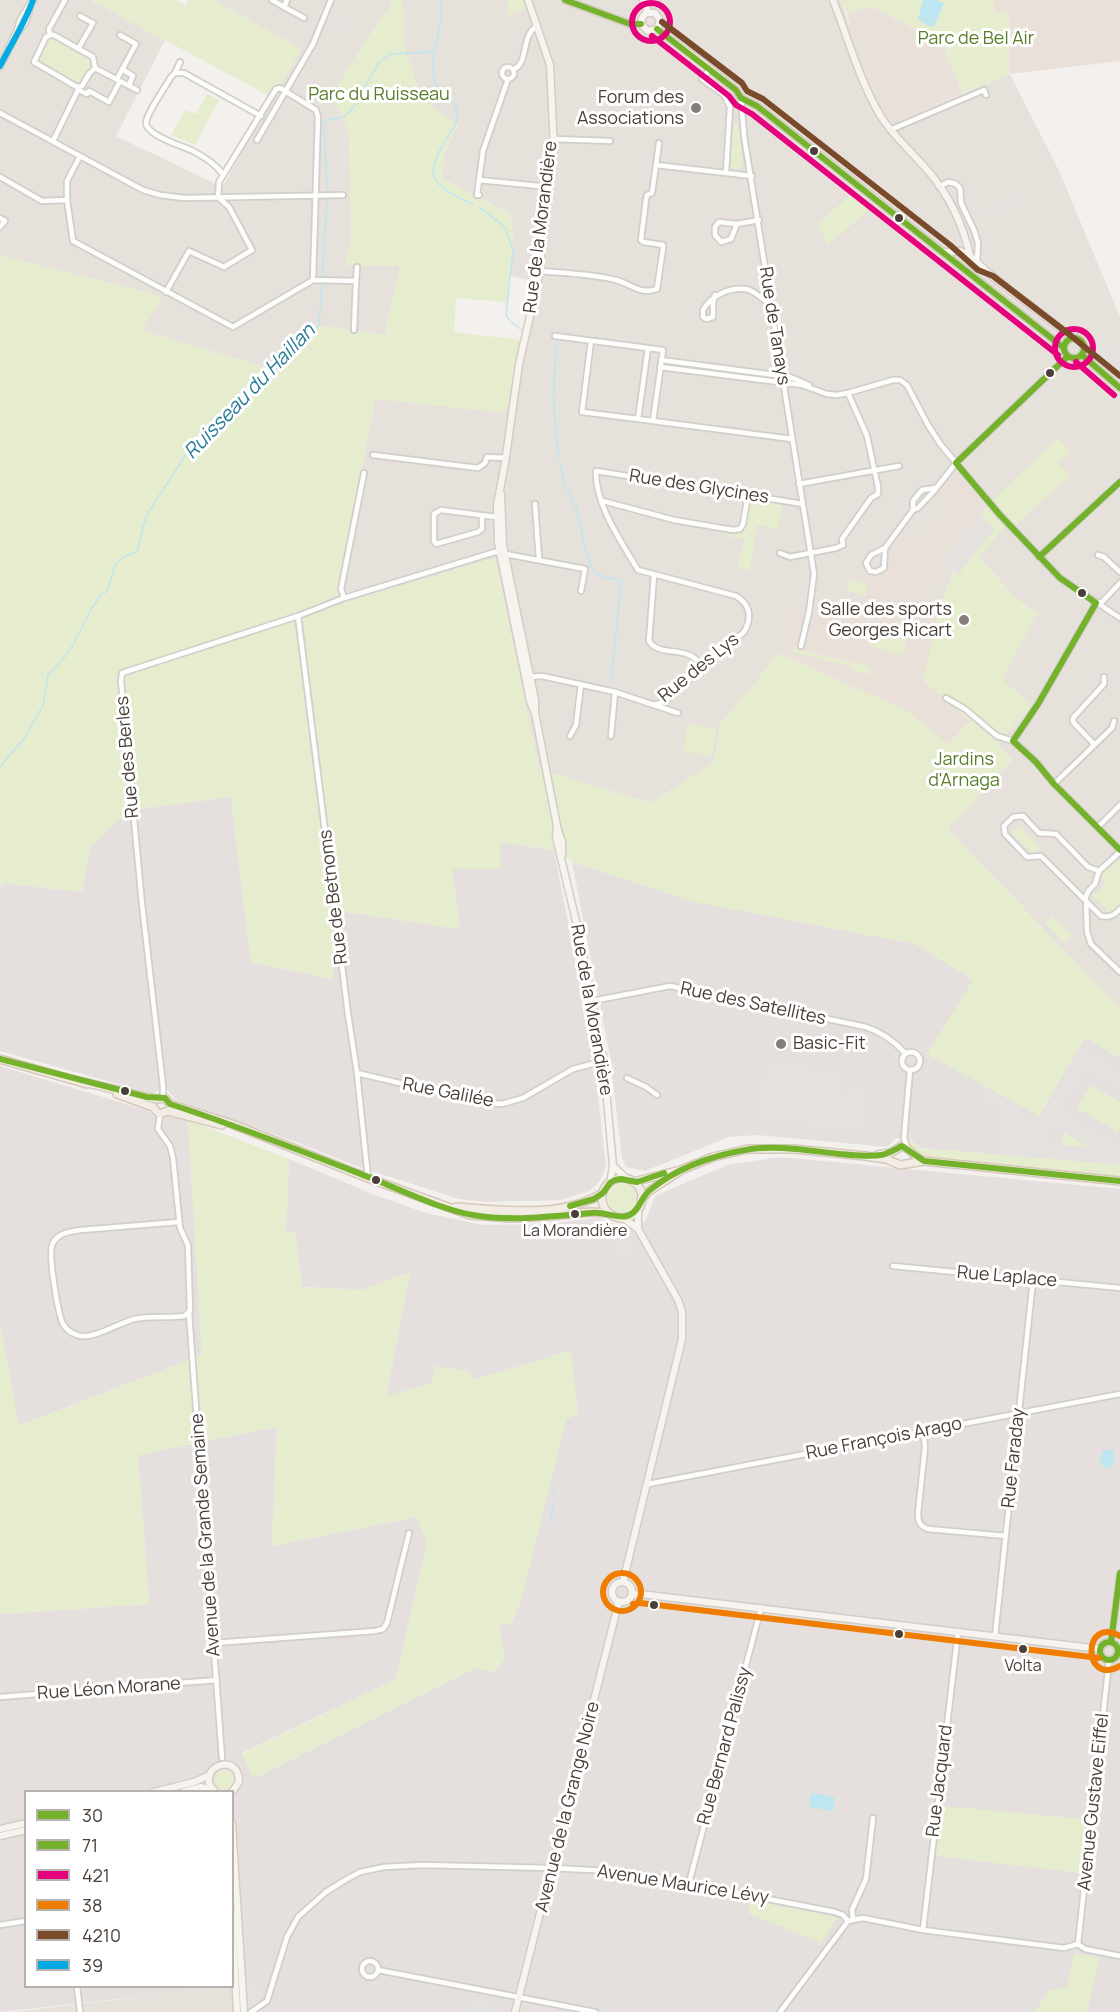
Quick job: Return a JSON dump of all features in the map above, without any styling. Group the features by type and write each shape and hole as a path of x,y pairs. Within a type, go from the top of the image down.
{"main road":[{"path":"0,1059 157,1101 167,1099 166,1110"},
{"path":"157,1101 156,1111 166,1110 232,1124 368,1179 470,1215 491,1218 540,1217 590,1212 609,1213 617,1217 629,1216 639,1209 641,1200 640,1190 630,1181"},
{"path":"449,1207 506,1211 574,1205 594,1198 603,1193 610,1183 621,1179 630,1181 681,1170 713,1157 748,1149 794,1149 883,1155 902,1146 924,1161"},
{"path":"896,1149 893,1158 896,1163"},
{"path":"908,1163 911,1159 909,1151"},
{"path":"865,1155 900,1165 924,1161 1120,1181"},
{"path":"641,1200 649,1191 681,1170"},
{"path":"603,1193 603,1204 609,1213"}],"street":[{"path":"50,35 49,29 65,0"},
{"path":"272,0 304,18"},
{"path":"284,7 287,0"},
{"path":"258,140 319,31 331,0"},
{"name":"Rue de la Morandière","path":"528,0 548,54 554,139 539,270 519,364 496,517 535,713 556,826 556,837 562,856 603,1061 613,1166 610,1183"},
{"path":"565,0 630,24 641,24 648,31 657,29 660,17 648,12"},
{"path":"644,0 648,12"},
{"path":"833,0 864,83 877,110 890,130 928,171 939,187 960,223 970,256"},
{"path":"0,66 17,32 27,18 32,2"},
{"path":"60,11 67,15"},
{"path":"641,24 642,18 648,12"},
{"path":"78,49 93,22 80,16"},
{"path":"507,79 503,76 502,71 519,67 528,35 537,27"},
{"path":"657,29 736,90 741,98 757,106 945,252 949,258 1064,348 1068,356 1076,358 1082,355"},
{"path":"95,68 93,57 54,35 46,37 34,62 37,66 87,94 89,91 109,102 122,69 136,44 120,35"},
{"path":"180,62 147,119 148,127 152,132 168,141 214,164 223,174"},
{"path":"53,141 79,89 95,68"},
{"path":"95,68 137,90"},
{"path":"122,69 134,76 129,85"},
{"path":"710,69 702,79 724,95 730,106 726,173"},
{"path":"507,79 513,77 513,70"},
{"path":"175,73 184,73 261,116"},
{"path":"479,195 477,195 483,151 507,79"},
{"path":"218,197 219,182 223,174 229,169 276,89 280,88 316,110 318,117 313,280"},
{"path":"890,130 984,90 986,95"},
{"name":"Rue de Tanays","path":"741,98 741,114 759,220 770,304 811,553 814,583 801,646"},
{"path":"0,112 143,190 160,195 184,198 343,195"},
{"path":"554,139 610,141"},
{"path":"539,270 617,280 634,290 657,289 663,245 641,240 646,199 647,195 652,194 659,143"},
{"path":"80,156 67,181 67,200 73,241 233,327 313,280 356,281"},
{"path":"656,165 752,176"},
{"path":"0,185 2,178 42,201 67,200"},
{"path":"479,180 549,187"},
{"path":"939,187 948,182 960,188 961,203 978,243 976,256 978,268 974,272 964,270"},
{"path":"166,292 189,251 224,267 252,250 229,207 218,197"},
{"path":"0,218 5,220 0,227"},
{"path":"737,224 731,239 721,242 715,235 715,227 719,222 737,224 759,220"},
{"path":"957,250 966,238"},
{"path":"945,252 957,250 970,256 1073,338 1080,340 1083,344 1082,355"},
{"path":"354,330 357,267"},
{"path":"715,295 713,316 706,319 703,317 703,310 715,295 745,288 770,304"},
{"path":"555,336 663,350 653,421"},
{"path":"1064,348 1067,341 1073,338"},
{"path":"591,341 582,412 792,439"},
{"path":"638,419 648,348"},
{"path":"1082,355 1120,388"},
{"path":"885,548 884,568 876,573 870,571 866,563 869,557 885,548 913,510 918,508 934,491 956,463 1068,356"},
{"path":"661,360 782,376 802,381 819,391"},
{"path":"660,367 802,385 837,395 900,380 907,385 928,425 956,463 1000,515 1066,584 1120,618"},
{"path":"780,553 790,557 843,545 842,539 872,498 878,494 867,436 848,393"},
{"path":"373,455 478,468 485,463 487,457 506,458"},
{"path":"799,484 899,466"},
{"name":"Rue des Glycines","path":"596,471 803,504"},
{"name":"Rue des Lys","path":"596,471 596,480 609,520 638,570 736,596 747,607 750,620 744,632 664,702 653,705"},
{"path":"344,598 341,589 364,473"},
{"path":"1039,557 1120,482"},
{"path":"1114,487 1120,493"},
{"path":"913,510 913,501 922,490 935,488"},
{"name":"Rue de la Morandière","path":"500,491 502,553"},
{"path":"603,501 674,520 733,530 740,528 743,524 748,495"},
{"path":"535,504 539,559"},
{"path":"482,517 482,529 478,532 436,544 434,541 434,514 441,510 496,517"},
{"path":"502,553 585,569 581,591"},
{"name":"Rue des Berles","path":"157,1101 163,1086 143,914 122,693 123,674 298,616 344,598 478,556 502,553"},
{"path":"1098,555 1104,557 1120,572"},
{"path":"654,575 650,644 658,649 690,655 703,667"},
{"path":"1096,603 1102,602 1120,583"},
{"path":"1013,741 1038,704 1096,603"},
{"name":"Rue de Betnoms","path":"298,616 357,1073 368,1179"},
{"path":"528,677 542,676 615,692 678,713"},
{"path":"1094,746 1094,743 1073,722 1073,718 1104,684 1104,677"},
{"path":"570,736 576,725 581,684"},
{"path":"611,736 615,692"},
{"path":"946,698 965,708 997,736 1013,741 1036,762 1054,784 1120,851 1099,871 1095,884 1086,896 1087,932 1092,944 1120,972"},
{"path":"1054,784 1112,728 1114,721"},
{"path":"1098,827 1120,805"},
{"path":"1099,871 1088,867 1056,834 1039,833 1023,816 1013,817 1004,826 1005,834 1027,857 1041,856 1101,916 1114,915 1120,909"},
{"name":"Rue des Satellites","path":"592,1001 670,986 874,1029 906,1053"},
{"path":"915,1052 920,1059 918,1067 910,1070 905,1068 902,1057 906,1053 915,1052"},
{"name":"Rue Galilée","path":"357,1073 480,1102 502,1104 523,1098 573,1070 603,1061"},
{"path":"909,1151 904,1138 910,1070"},
{"path":"627,1078 657,1095"},
{"name":"Avenue de la Grande Semaine","path":"166,1110 158,1129 170,1146 180,1228 188,1245 191,1308 189,1313 222,1758"},
{"path":"896,1149 904,1138"},
{"path":"613,1166 630,1181"},
{"path":"638,1229 639,1209"},
{"path":"617,1217 638,1229 678,1300 683,1325 682,1339 623,1582"},
{"path":"179,1222 65,1233 51,1246 50,1258 62,1318 66,1329 75,1335 86,1336 133,1319 184,1316 189,1313"},
{"name":"Rue Laplace","path":"893,1266 1120,1288"},
{"name":"Rue Faraday","path":"995,1636 1033,1280"},
{"name":"Rue François Arago","path":"648,1484 1120,1394"},
{"path":"920,1432 924,1438 925,1447 918,1514 921,1525 928,1529 1006,1536"},
{"path":"214,1643 383,1629 387,1623 409,1533"},
{"path":"1111,1642 1120,1573"},
{"path":"623,1582 630,1587 632,1595"},
{"path":"623,1582 617,1584 612,1592 614,1598 619,1602 625,1601 632,1595 640,1594 1100,1649"},
{"name":"Avenue de la Grange Noire","path":"514,2012 619,1602"},
{"name":"Rue Bernard Palissy","path":"689,1883 761,1608"},
{"name":"Rue Jacquard","path":"923,1930 958,1632"},
{"path":"1106,1642 1111,1642 1117,1646 1119,1655 1109,1661 1102,1657 1100,1649 1106,1642"},
{"name":"Avenue Gustave Eiffel","path":"1078,1944 1109,1661"},
{"name":"Rue Léon Morane","path":"0,1697 217,1680"},
{"path":"213,1790 209,1783 210,1775 222,1758 238,1773 235,1789"},
{"path":"216,1766 224,1764 232,1767"},
{"path":"158,1790 194,1782 210,1775"},
{"path":"188,1790 201,1787 211,1790"},
{"path":"780,2012 850,1920 866,1879 873,1818"},
{"path":"0,1829 24,1823"},
{"path":"0,1836 24,1830"},
{"path":"234,1854 244,2012"},
{"name":"Avenue Maurice Lévy","path":"251,2012 267,2001 287,1937 295,1920 319,1898 351,1877 377,1868 405,1866 552,1868 629,1872 835,1912 850,1920 863,1918 923,1930 1064,1948 1078,1944"},
{"path":"0,1925 24,1921"},
{"path":"1078,1944 1085,1950 1120,1956"},
{"path":"234,1954 237,2012"},
{"path":"378,1970 596,2012"},
{"path":"77,1988 80,2012"}],"shaded area":[{"path":"0,0 90,0 165,40 116,136 222,187 221,189 301,49 213,0 390,0 390,7 365,42 332,96 349,131 351,241 345,265 400,266 385,335 315,325 272,369 142,331 161,296 0,255"},
{"path":"403,0 841,0 849,24 853,25 867,72 899,120 1010,74 1060,173 1120,317 1120,1009 948,829 1013,759 998,745 1001,679 1037,613 1018,600 979,558 986,508 943,559 954,570 940,606 933,637 778,653 721,723 714,762 651,803 539,769 495,558 336,606 375,399 505,412 534,281 510,276 513,237 510,214 442,178 444,154 458,125 423,101 403,45"},
{"path":"993,0 1120,0 1120,61 1010,74 1008,59 1010,19 997,13"},
{"path":"869,6 942,43 963,93 899,120 890,118 867,72 847,13"},
{"path":"346,12 357,14 352,30 335,24 336,21 342,23"},
{"path":"1021,191 1024,200 980,219 976,211"},
{"path":"1096,343 1102,348 1107,347 1120,357 1120,371 1090,349"},
{"path":"953,475 958,475 986,507 943,559 950,565 926,592 928,594 924,598 913,594 899,608 867,600 871,583 885,573 890,559 907,536 910,538 914,534 922,540 944,511 940,508 944,503 941,504 934,499"},
{"path":"938,480 940,488 887,558 876,545 906,506 906,499 917,484"},
{"path":"980,514 994,529 959,575 943,559"},
{"path":"807,594 813,594 813,608 871,622 877,604 900,611 911,597 940,606 933,637 973,721 948,747 907,711 778,653 788,609 804,613"},
{"path":"231,797 251,962 332,979 341,911 460,929 452,869 499,842 554,850 594,1058 606,1167 600,1181 589,1191 561,1200 488,1202 459,1199 356,1166 174,1099 167,1089 160,1088 154,1094 0,1051 0,888 4,883 82,892 90,848 129,810"},
{"path":"572,862 696,902 916,944 973,980 1039,1116 1085,1037 1120,1058 1120,1165 919,1148 910,1139 896,1138 887,1147 757,1135 729,1137 645,1171 626,1167 622,1158 610,1056"},
{"path":"1083,1047 1120,1069 1120,1091 1087,1071 1063,1111 1120,1145 1120,1165 996,1154 999,1110 980,1098 985,1089 1039,1121","holes":["1054,1125 1094,1150 1051,1145"]},
{"path":"767,1059 841,1074 837,1092 839,1093 859,1084 868,1103 864,1133 756,1118"},
{"path":"0,1066 146,1110 162,1119 170,1116 188,1120 202,1355 18,1426 0,1323"},
{"path":"781,1157 1120,1189 1120,2012 254,2012 252,1984 234,1986 234,1790 24,1790 24,1988 220,1988 0,2012 0,1614 149,1604 138,1455 277,1427 272,1546 417,1517 427,1543 396,1679 242,1753 254,1778 475,1668 499,1625 512,1622 522,1597 566,1420 570,1351 473,1380 432,1383 386,1397 410,1272 363,1290 302,1287 295,1233 286,1232 289,1159 375,1195 426,1213 483,1225 546,1224 598,1218 629,1229 645,1222 655,1196 727,1165"},
{"path":"617,1229 627,1234 639,1257 622,1263 617,1254"},
{"path":"252,1984 254,2012 13,2012 215,1988 234,1988 234,1986"},
{"path":"473,1999 494,2003 502,2012 467,2012 469,2002 473,2003"}],"green space":[{"path":"90,0 175,0 186,6 188,0 213,0 301,49 273,98"},
{"path":"390,0 403,0 404,45 423,101 458,125 444,154 442,178 510,214 513,237 507,302 456,298 454,332 521,340 505,413 375,399 336,605 495,558 539,769 651,803 714,762 721,723 778,653 907,711 948,744 970,721 923,680 940,606 954,570 943,559 986,507 1004,527 979,558 1018,600 1038,613 1002,679 1032,705 998,745 1013,759 948,829 1120,1009 1120,1058 1085,1037 1039,1116 927,1054 973,980 916,944 695,902 572,862 554,850 500,842 501,869 452,869 460,929 342,911 332,979 251,962 231,797 129,810 90,848 82,892 4,883 0,888 0,255 162,296 142,331 272,369 315,325 385,335 400,266 345,265 351,241 349,131 331,96 390,7"},
{"path":"508,0 523,0 526,9 508,15"},
{"name":"Parc de Bel Air","path":"841,0 993,0 997,13 1008,11 1010,74 963,93 942,43 869,6 847,13"},
{"path":"50,38 91,58 93,65 80,84 37,62"},
{"path":"207,94 219,100 195,145 171,135 185,110 196,114"},
{"path":"736,124 739,127 743,163 740,169 732,169 729,163 733,127"},
{"path":"855,191 874,206 828,245 817,224"},
{"path":"1058,438 1070,451 1058,463 1070,475 1016,525 992,500"},
{"path":"755,499 783,505 778,529 757,525 750,571 738,567 744,539 726,536 726,533 737,534 745,528 751,501"},
{"path":"850,579 868,584 865,596 847,591"},
{"path":"873,627 907,636 903,655 869,646"},
{"path":"793,648 871,667 869,675 853,671 854,667 792,652"},
{"path":"688,723 717,729 711,757 683,751"},
{"path":"1019,826 1040,848 1033,855 1012,832"},
{"path":"1117,859 1120,862 1120,904 1111,914 1105,915 1105,908 1093,895 1106,883 1101,878 1103,872"},
{"path":"1052,916 1072,936 1064,943 1045,923"},
{"path":"1091,1085 1120,1102 1120,1127 1117,1132 1077,1108"},
{"path":"188,1120 289,1159 286,1232 295,1233 302,1287 363,1290 410,1272 386,1396 431,1383 435,1366 470,1371 473,1380 571,1350 578,1413 566,1420 522,1597 512,1622 499,1625 505,1658 495,1672 475,1668 254,1778 242,1754 396,1679 427,1543 417,1517 272,1546 277,1427 138,1455 149,1604 0,1614 0,1323 19,1426 202,1355"},
{"path":"1064,1132 1089,1147 1091,1148 1062,1145"},
{"path":"909,1139 919,1148 1120,1165 1120,1177 922,1156 909,1144"},
{"path":"622,1184 632,1188 636,1198 632,1208 622,1212 612,1208 608,1198 612,1188"},
{"path":"224,1770 231,1773 234,1780 231,1787 224,1790 217,1787 214,1780 217,1773"},
{"path":"941,1806 1086,1819 1080,1873 935,1856"},
{"path":"750,1900 836,1917 836,1919 821,1943 748,1913"},
{"path":"1074,1953 1100,1958 1087,2012 1035,2012 1048,1991 1067,1987"}],"water":[{"path":"923,0 936,0 944,3 935,25 930,27 918,19"},
{"path":"1113,1450 1114,1461 1109,1468 1104,1468 1100,1462 1103,1451"},
{"path":"811,1793 834,1797 834,1810 809,1807"}],"waterway":[{"name":"Ruisseau du Haillan","path":"327,189 324,121 343,117 351,111 379,62 391,54 434,52 441,20 441,0"},
{"path":"434,52 434,80 455,104 457,117 435,161 433,170 435,178 447,191 472,204"},
{"name":"Ruisseau du Haillan","path":"322,276 327,202"},
{"path":"479,207 505,227 513,250 506,315 523,331"},
{"name":"Ruisseau du Haillan","path":"0,767 25,737 43,705 48,675 69,652 92,608 100,596 107,591 115,565 125,556 137,552 146,516 185,456 224,422 319,325 322,282"},
{"path":"557,340 554,398 559,455"},
{"path":"559,461 564,482 576,507 587,556 594,573 621,583 611,682"},
{"path":"554,1486 554,1499"},
{"path":"549,1525 554,1504"}],"transit line":[{"name":"39","path":"0,66 33,0"},
{"name":"71","path":"565,0 630,24 641,24"},
{"name":"421","path":"651,3 664,9 670,22 664,35 651,41 638,35 632,22 638,9 651,3"},
{"name":"4210","path":"662,22 742,83 747,91 763,99 950,245 978,270 993,276 1120,376"},
{"name":"71","path":"657,29 736,90 741,98 757,106 1064,348"},
{"name":"421","path":"652,36 729,96 736,105 752,114 1058,355"},
{"name":"421","path":"1074,329 1088,334 1093,348 1088,362 1074,367 1060,362 1055,348 1060,334 1074,329"},
{"name":"71","path":"1074,338 1081,341 1084,348 1081,355 1074,358 1067,355 1064,348 1067,341 1074,338"},
{"name":"71","path":"1082,355 1120,388"},
{"name":"71","path":"1068,356 956,463 1000,515 1060,578 1096,603"},
{"name":"421","path":"1076,362 1114,395"},
{"name":"71","path":"1039,557 1120,482"},
{"name":"71","path":"1096,603 1038,704 1013,741 1120,850"},
{"name":"30","path":"0,1059 147,1097 165,1098 170,1104 296,1149 435,1204 488,1217 532,1218 596,1213 627,1216 637,1209 650,1190 671,1175 720,1156 756,1148 871,1156 886,1154 902,1146 924,1161 1120,1181"},
{"name":"30","path":"570,1206 594,1199 615,1180 637,1182 664,1173"},
{"name":"38","path":"622,1573 635,1579 641,1592 635,1605 622,1611 609,1605 603,1592 609,1579 622,1573"},
{"name":"30","path":"1111,1642 1120,1573"},
{"name":"38","path":"633,1604 1099,1658"},
{"name":"38","path":"1120,1636 1108,1632 1099,1635 1093,1642 1092,1651 1093,1660 1099,1667 1108,1670 1120,1666"},
{"name":"30","path":"1105,1642 1113,1642 1118,1647 1118,1651 1116,1658 1105,1660 1100,1655 1100,1647 1105,1642"}],"place":[{"name":"Forum des Associations","path":"696,108"},
{"name":"Salle des sports Georges Ricart","path":"964,620"},
{"name":"Basic-Fit","path":"781,1044"},
{"name":"La Morandière","path":"575,1214"},
{"name":"Volta","path":"1023,1649"}],"park label":[{"name":"Parc du Ruisseau","path":"379,95"},
{"name":"Jardins d'Arnaga","path":"964,770"}]}
